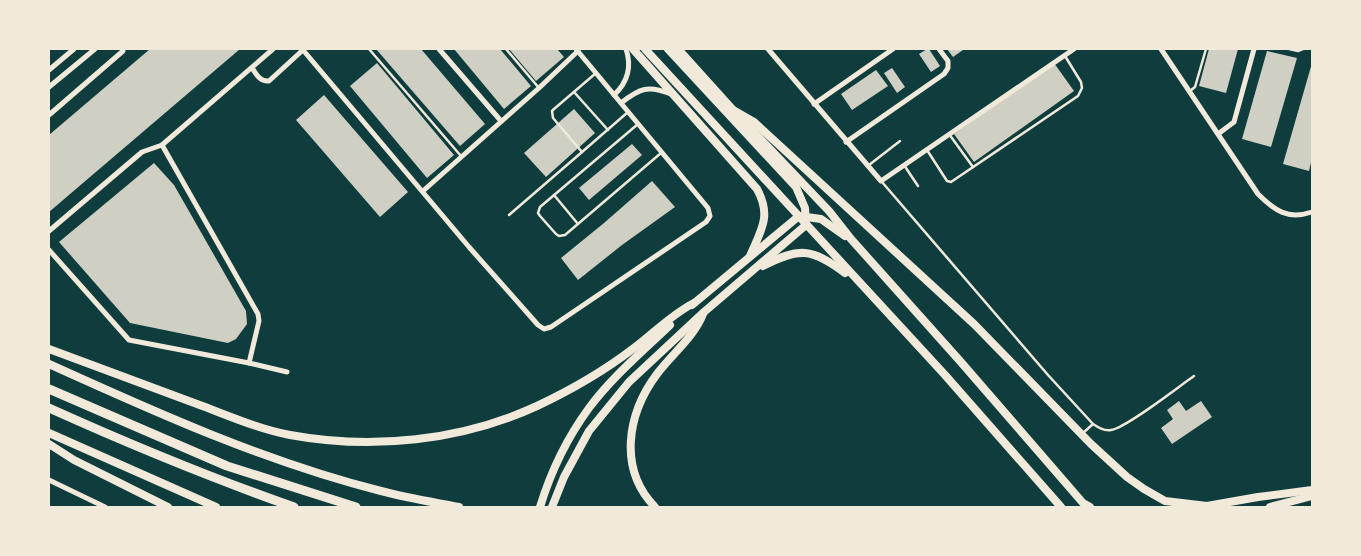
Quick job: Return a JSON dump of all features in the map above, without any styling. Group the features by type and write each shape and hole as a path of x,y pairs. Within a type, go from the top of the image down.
{"highway":[{"path":"49,390 227,466 356,507"},
{"path":"49,408 205,475 294,507"}],"main road":[{"path":"633,49 757,189 763,200 765,217 750,258"},
{"path":"645,49 786,203 804,219 859,283 945,375 1061,507"},
{"path":"552,507 564,477 589,431 623,388 648,362 751,273 804,219 805,208 796,187 668,49"},
{"path":"678,49 733,110 812,192 1084,505 1090,507"},
{"path":"733,110 754,122 974,324 1126,478 1166,501 1207,506 1312,490"},
{"path":"786,203 797,199 799,193"},
{"path":"540,507 552,472 572,433 590,407 606,388 694,303 750,258 804,219 821,219 851,239"},
{"path":"751,273 783,256 803,252 832,262 859,283"},
{"path":"49,348 250,424 289,435 340,441 384,442 432,437 466,430 498,421 536,406 568,390 609,365 633,349 681,309 694,303"},
{"path":"655,507 645,498 632,467 630,456 633,425 645,393 656,375 698,326 704,312"},
{"path":"49,364 199,431 313,472 382,491 459,507"},
{"path":"49,434 216,507"},
{"path":"49,444 74,460 168,507"},
{"path":"1270,507 1312,496"}],"street":[{"path":"49,70 74,49"},
{"path":"49,87 95,49"},
{"path":"49,231 142,152 162,145 273,49"},
{"path":"438,49 501,121"},
{"path":"614,95 622,88 628,75 629,58 626,49"},
{"path":"768,49 881,181 1074,49"},
{"path":"814,104 893,49"},
{"path":"846,142 944,74 948,68 948,61 939,49"},
{"path":"1160,49 1258,194 1267,203 1282,212 1291,215 1312,212"},
{"path":"1218,134 1234,122 1254,49"},
{"path":"49,115 124,50"},
{"path":"252,68 260,79 266,82 269,81 304,50 469,247 541,328 548,328 709,220 710,216 708,208 577,50 539,88 423,190"},
{"path":"621,103 636,92 649,88 659,89 676,96"},
{"path":"162,145 258,314 259,321 249,363"},
{"path":"49,250 129,340 287,372"},
{"path":"49,480 105,507"}],"lane":[{"path":"369,49 462,157"},
{"path":"506,49 539,88"},
{"path":"1190,91 1195,87 1206,49"},
{"path":"1289,49 1298,51 1303,49"},
{"path":"927,149 947,181 950,182 1078,96 1082,88 1081,82 1064,55"},
{"path":"582,152 552,115 554,109 596,73"},
{"path":"574,92 608,130"},
{"path":"509,215 628,112"},
{"path":"638,124 538,210 540,216 558,236 565,235 662,152"},
{"path":"949,134 973,167"},
{"path":"867,166 900,141"},
{"path":"904,165 918,186"},
{"path":"881,181 1048,375 1093,424 1106,430 1121,427 1194,376"},
{"path":"554,195 578,224"},
{"path":"1081,434 1093,424"}],"building":[{"path":"150,49 240,49 49,212 49,135"},
{"path":"376,49 421,49 485,124 460,146"},
{"path":"454,49 500,49 531,86 504,109"},
{"path":"509,49 557,49 564,57 536,81"},
{"path":"929,49 940,66 931,72 919,54"},
{"path":"947,49 962,49 963,50 953,57"},
{"path":"1209,49 1238,49 1226,93 1199,86"},
{"path":"1267,51 1297,58 1271,147 1242,139"},
{"path":"377,63 454,155 427,178 350,86"},
{"path":"1054,63 1074,91 974,162 954,134"},
{"path":"1312,63 1312,158 1309,171 1283,164"},
{"path":"892,68 905,87 897,93 884,73"},
{"path":"876,70 888,86 852,110 841,94"},
{"path":"324,95 408,192 380,217 296,120"},
{"path":"574,109 595,133 546,177 524,153"},
{"path":"632,144 642,155 589,200 579,188"},
{"path":"154,163 174,185 246,311 247,324 236,339 228,343 130,323 59,242"},
{"path":"652,181 675,207 622,245 578,280 561,258"},
{"path":"1179,401 1186,411 1201,401 1212,417 1172,444 1161,428 1173,419 1167,410"}]}
